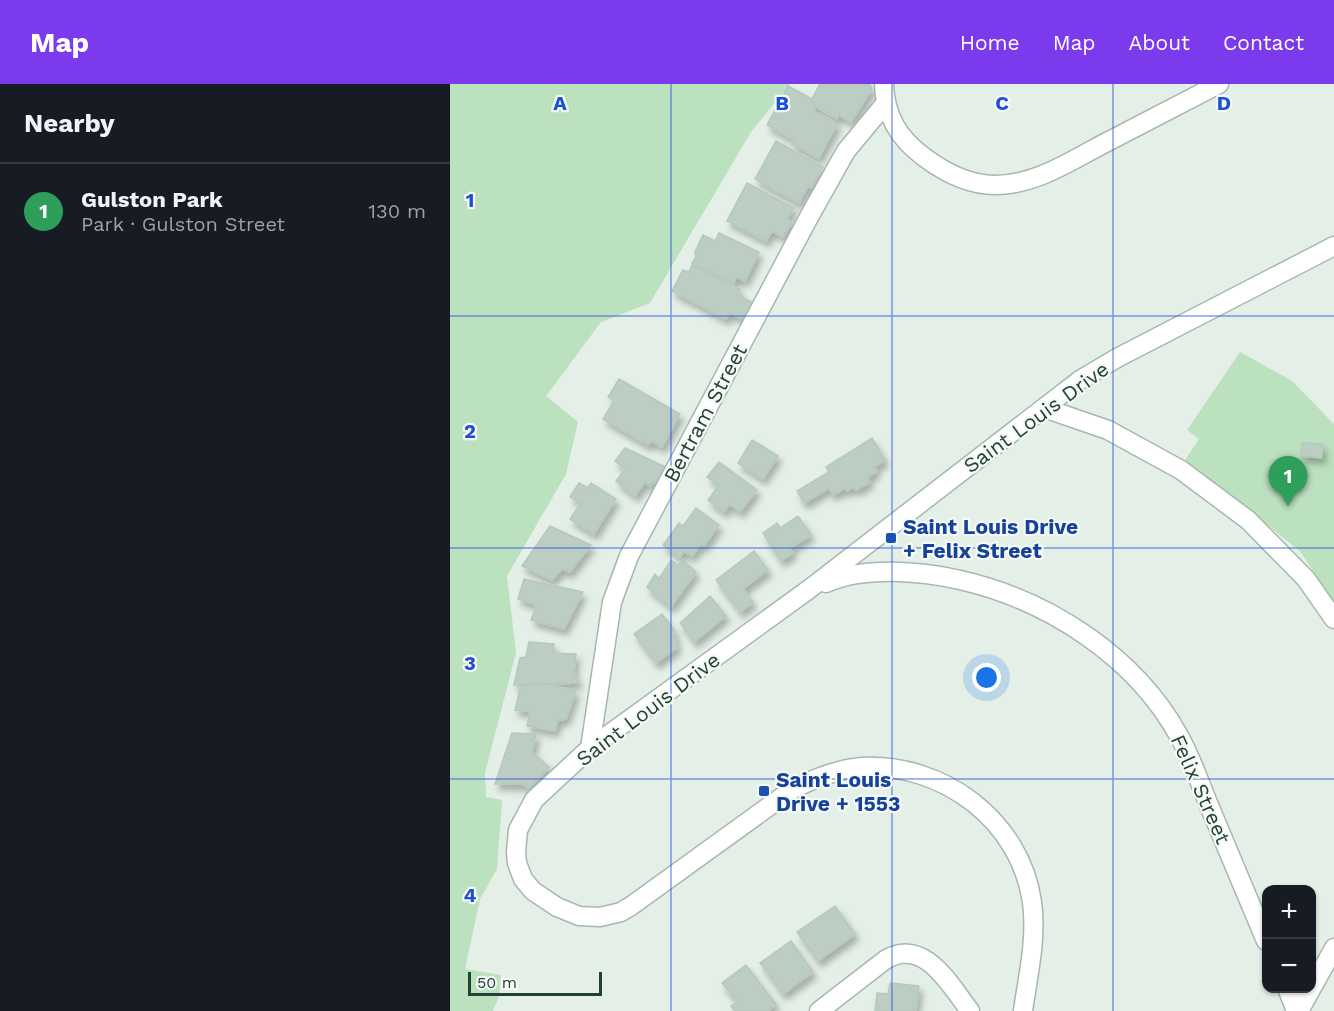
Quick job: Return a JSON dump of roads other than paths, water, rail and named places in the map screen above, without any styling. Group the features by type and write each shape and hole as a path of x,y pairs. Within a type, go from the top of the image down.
{"street":[{"path":"884,84 885,104 896,128 912,148 947,172 972,181 995,185 1036,178 1219,84"},
{"name":"Bertram Street","path":"590,748 612,602 629,556 814,207 846,151 885,104"},
{"name":"Saint Louis Drive","path":"1023,1011 1034,925 1032,901 1026,878 1005,835 990,817 973,801 931,777 908,770 861,767 814,778 793,789 631,906 621,912 600,918 579,916 557,907 533,891 523,879 517,863 518,830 534,800 590,748 808,590 1080,380 1117,358 1334,246"},
{"path":"1044,408 1108,430 1181,470 1248,520 1306,579 1334,619"},
{"name":"Felix Street","path":"808,590 843,576 892,572 941,576 999,591 1036,605 1078,629 1117,660 1151,696 1179,736 1265,939"},
{"path":"1298,1011 1334,948"},
{"path":"824,1009 885,960 907,953 924,957 933,964 970,1011"},
{"path":"1289,993 1298,1011"}],"place":[{"name":"Gulston Park","path":"1288,506"},
{"name":"Saint Louis Drive + Felix Street","path":"891,538"},
{"name":"Saint Louis Drive + 1553","path":"764,791"}]}
